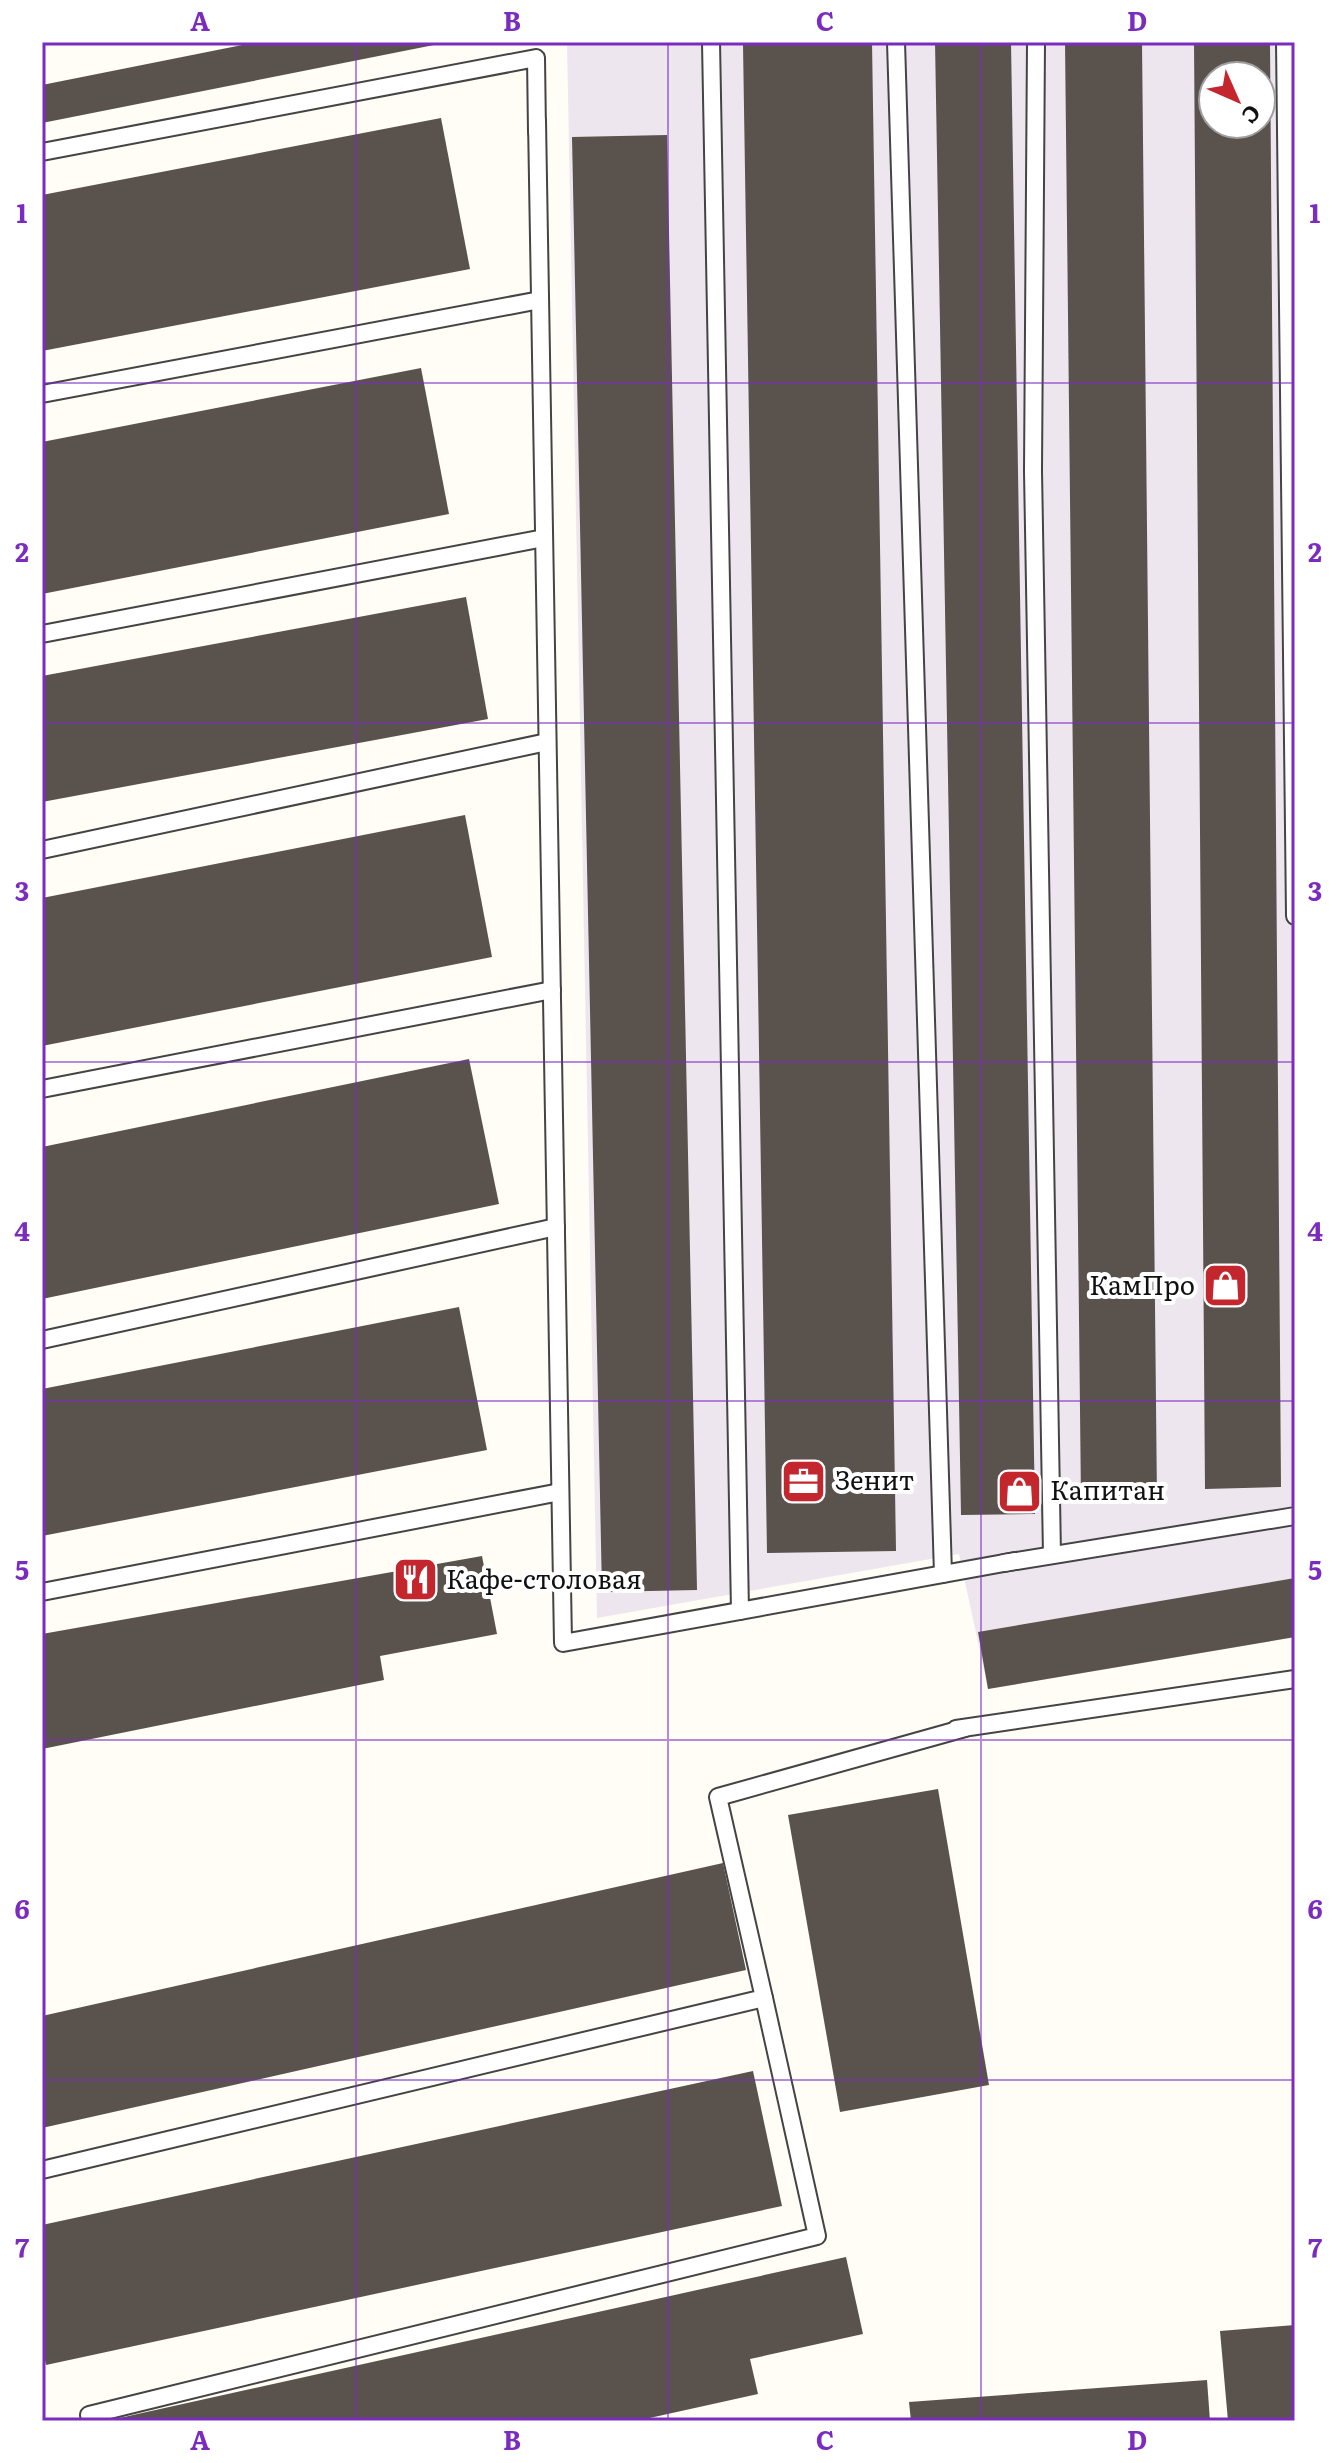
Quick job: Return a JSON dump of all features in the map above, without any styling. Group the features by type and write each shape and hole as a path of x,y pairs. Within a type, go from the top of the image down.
{"lane":[{"path":"711,42 740,1611"},
{"path":"896,42 943,1574"},
{"path":"1036,42 1033,471 1052,1555"},
{"path":"1285,42 1295,916"},
{"path":"42,152 536,58 563,1643 1015,1561"},
{"path":"537,121 537,154"},
{"path":"42,394 540,300"},
{"path":"42,634 544,538"},
{"path":"42,850 547,742"},
{"path":"42,1089 552,990"},
{"path":"42,1340 556,1227"},
{"path":"42,1592 560,1492"},
{"path":"996,1564 1295,1516"},
{"path":"89,2415 817,2236 718,1797 959,1729 1295,1679"},
{"path":"42,2170 764,1998"}],"shaded area":[{"path":"567,42 1295,42 1295,1637 988,1689 959,1554 597,1618"}],"building":[{"path":"257,42 444,43 42,123 42,85"},
{"path":"872,42 896,1551 767,1553 743,45"},
{"path":"935,42 1011,42 1035,1514 961,1515"},
{"path":"1065,42 1142,42 1157,1500 1081,1500"},
{"path":"1194,42 1270,42 1270,60 1197,60 1197,140 1271,140 1281,1487 1205,1489"},
{"path":"441,118 470,269 42,351 42,195"},
{"path":"667,135 697,1590 602,1592 572,137"},
{"path":"421,368 449,514 42,594 42,442"},
{"path":"466,597 488,719 42,802 42,676"},
{"path":"465,815 492,957 42,1046 42,898"},
{"path":"469,1059 499,1204 42,1299 42,1147"},
{"path":"459,1307 487,1450 42,1536 42,1389"},
{"path":"482,1556 497,1634 380,1656 384,1680 42,1749 42,1634"},
{"path":"1295,1578 1295,1637 988,1689 978,1632"},
{"path":"938,1789 989,2085 840,2112 788,1815"},
{"path":"723,1863 746,1970 42,2128 42,2016"},
{"path":"753,2071 782,2206 46,2365 42,2347 42,2225"},
{"path":"846,2257 863,2334 750,2359 758,2394 636,2421 106,2421"},
{"path":"1295,2325 1295,2421 1228,2421 1220,2331"},
{"path":"1207,2380 1210,2421 911,2421 909,2402"}],"place":[{"name":"КамПро","path":"1226,1286"},
{"name":"Зенит","path":"804,1481"},
{"name":"Капитан","path":"1019,1491"},
{"name":"Кафе-столовая","path":"415,1580"}]}
